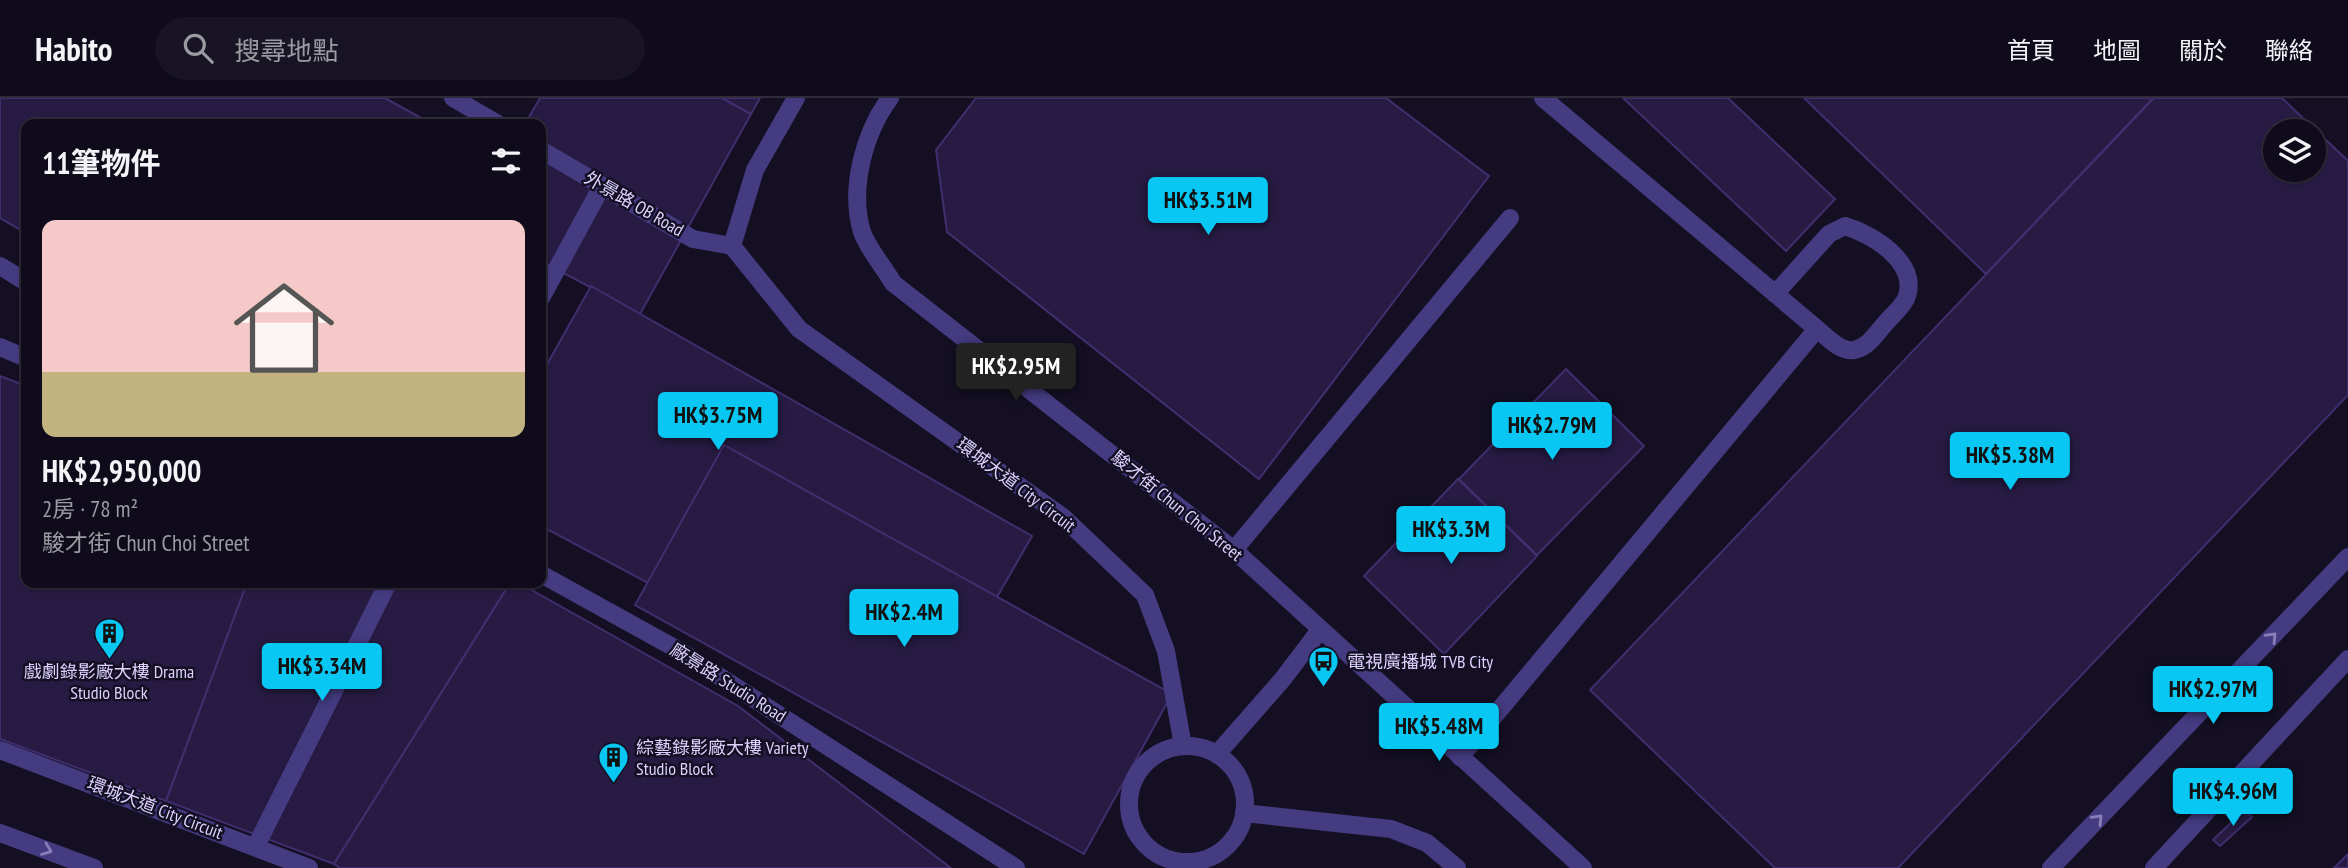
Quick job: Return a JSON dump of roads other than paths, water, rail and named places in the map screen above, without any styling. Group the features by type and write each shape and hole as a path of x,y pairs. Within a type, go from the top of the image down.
{"street":[{"path":"453,98 489,119"},
{"path":"732,246 755,170 796,98"},
{"name":"駿才街 Chun Choi Street","path":"890,98 879,113 856,185 862,233 893,283 1234,550 1583,868"},
{"path":"1543,98 1775,294 1840,347 1854,350 1867,344 1907,298 1910,279 1902,262 1860,230 1845,226 1829,234 1775,294"},
{"name":"外景路 OB Road","path":"546,152 693,239 732,246"},
{"path":"546,289 602,186"},
{"path":"1234,550 1510,218"},
{"name":"環城大道 City Circuit","path":"732,246 799,328 1063,517 1145,595 1166,651 1183,746"},
{"path":"0,266 21,279"},
{"path":"1460,757 1817,329"},
{"path":"0,348 21,356"},
{"path":"2051,868 2348,557"},
{"name":"廠景路 Studio Road","path":"546,577 680,651 1016,868"},
{"path":"256,846 385,588"},
{"path":"1217,754 1282,680 1320,630"},
{"path":"2154,868 2348,659"},
{"path":"1154,868 1195,861 1222,850 1232,840 1244,813 1245,796 1240,779 1231,765 1217,754 1201,747 1169,748 1144,763 1136,775 1129,803 1131,818 1144,843 1154,852 1181,862"},
{"name":"環城大道 City Circuit","path":"0,750 309,868"},
{"path":"1244,813 1391,830 1427,843 1457,868"},
{"path":"0,833 94,868"}],"place":[{"name":"戲劇錄影廠大樓 Drama Studio Block","path":"109,661"},
{"name":"電視廣播城 TVB City","path":"1324,689"},
{"name":"綜藝錄影廠大樓 Variety Studio Block","path":"613,785"}]}
